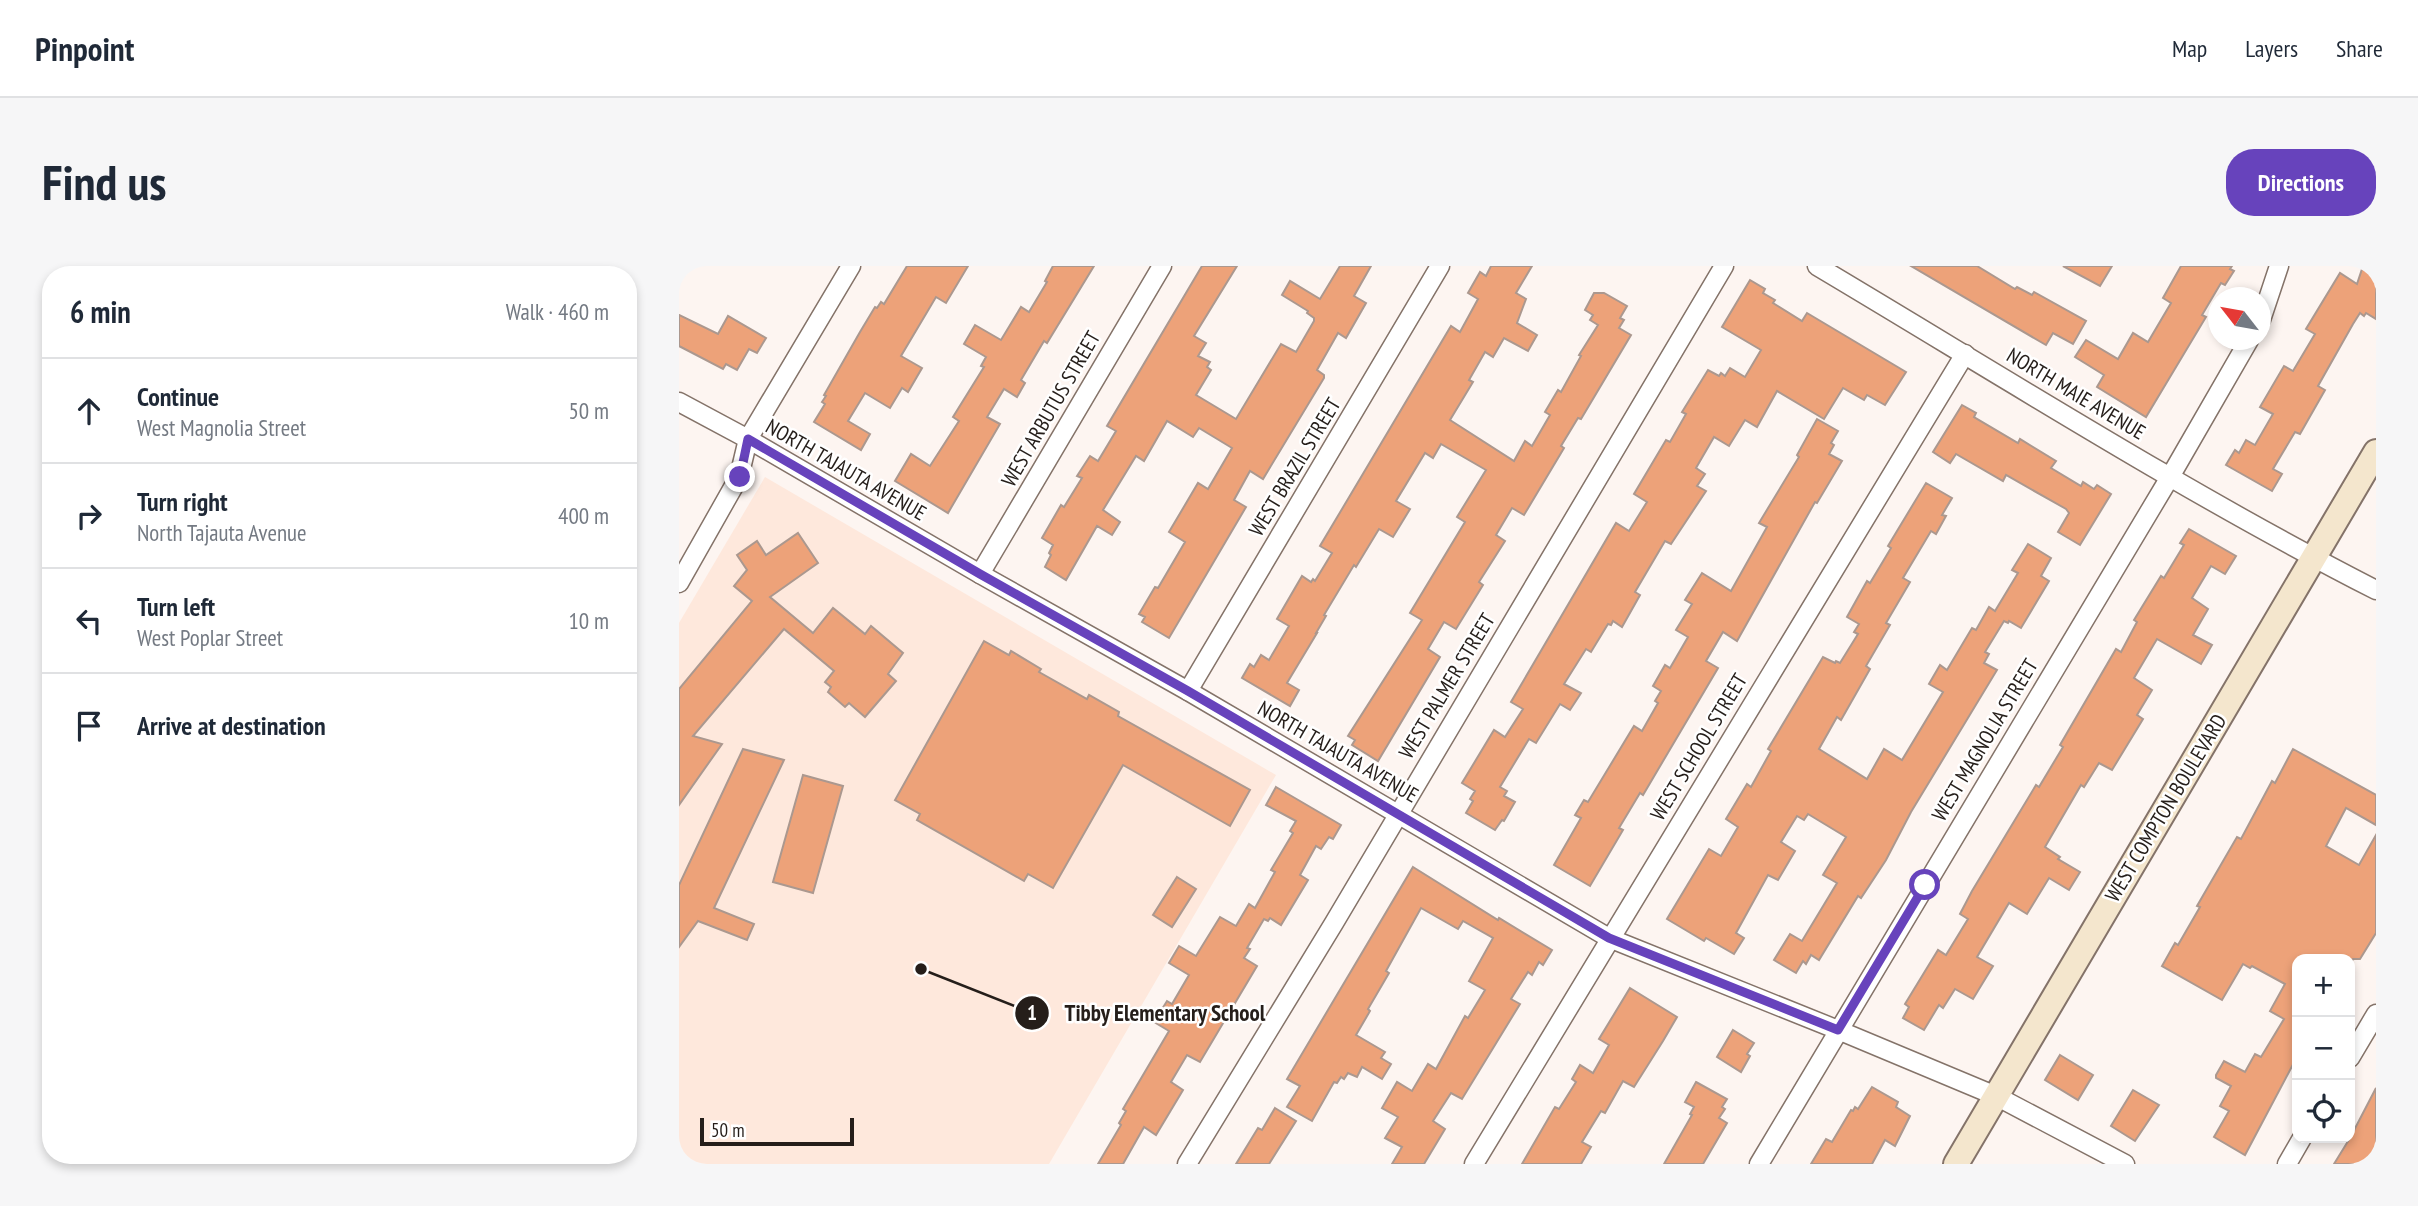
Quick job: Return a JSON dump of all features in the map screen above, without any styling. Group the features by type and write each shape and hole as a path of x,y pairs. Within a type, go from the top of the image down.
{"main road":[{"name":"WEST COMPTON BOULEVARD","path":"1956,1164 2376,452"}],"street":[{"path":"679,583 740,477 748,439 851,266"},
{"name":"WEST ARBUTUS STREET","path":"980,574 1162,266"},
{"name":"WEST BRAZIL STREET","path":"1188,691 1440,266"},
{"name":"WEST PALMER STREET","path":"1187,1164 1334,923 1724,266"},
{"name":"NORTH MAIE AVENUE","path":"1817,266 2170,477 2376,590"},
{"path":"2271,289 2279,266"},
{"name":"WEST MAGNOLIA STREET","path":"1759,1164 2243,350"},
{"name":"WEST SCHOOL STREET","path":"1474,1164 1965,354"},
{"name":"NORTH TAJAUTA AVENUE","path":"679,402 1188,691 1609,938 1996,1096 2125,1164"},
{"path":"2355,1050 2376,1014"},
{"path":"2287,1164 2299,1143"}],"shaded area":[{"path":"765,477 1276,775 1049,1164 679,1164 679,623"}],"building":[{"path":"907,266 968,266 946,303 936,297 901,356 922,368 908,392 902,388 890,408 865,393 848,421 870,434 861,450 814,422 825,404 822,402 826,396 824,395 860,332 875,307 881,302 884,304"},
{"path":"1053,266 1094,266 1021,380 1025,383 1017,397 1004,389 987,417 1000,424 948,513 895,481 911,454 930,466 959,421 953,417 984,367 981,366 986,357 964,344 975,325 1001,340 1021,307 1029,312"},
{"path":"1202,266 1237,266 1194,336 1206,343 1198,356 1210,362 1207,367 1211,370 1196,395 1236,419 1281,344 1296,352 1314,321 1308,311 1282,295 1290,281 1320,299 1340,266 1371,266 1354,296 1366,303 1346,338 1338,333 1317,370 1324,378 1263,479 1250,471 1234,500 1246,507 1169,638 1142,622 1145,617 1139,614 1185,542 1169,532 1198,483 1208,489 1232,448 1199,428 1193,437 1167,421 1144,461 1136,456 1103,510 1120,522 1112,535 1097,526 1066,580 1045,567 1053,545 1042,538 1061,505 1064,507 1082,478 1077,476 1090,456 1098,461 1116,431 1107,426"},
{"path":"1491,266 1532,266 1516,293 1526,299 1517,323 1537,335 1528,351 1504,338 1493,357 1485,352 1469,380 1473,382 1450,420 1514,461 1525,441 1532,446 1550,415 1545,412 1558,390 1561,392 1581,356 1579,355 1598,325 1590,320 1593,315 1585,310 1594,293 1604,293 1627,306 1620,318 1624,320 1619,328 1631,335 1581,419 1578,418 1561,446 1564,448 1524,515 1512,508 1496,535 1505,541 1479,582 1483,585 1456,629 1444,622 1428,649 1440,657 1378,761 1352,745 1355,740 1348,736 1422,620 1410,613 1465,522 1457,517 1486,470 1441,444 1433,458 1425,453 1396,501 1410,509 1393,537 1379,529 1324,615 1326,616 1317,633 1287,683 1299,690 1290,706 1242,678 1250,664 1254,667 1261,655 1269,660 1289,626 1277,619 1302,576 1311,582 1313,579 1315,581 1332,553 1320,546 1451,326 1460,332 1478,299 1468,293 1480,272 1486,276"},
{"path":"1911,266 1977,266 2015,289 2017,287 2032,295 2034,292 2086,321 2073,344 2053,333 2046,345"},
{"path":"2063,266 2112,266 2100,286"},
{"path":"2181,266 2232,266 2230,269 2234,271 2225,285 2221,283 2219,287 2208,287 2208,305 2202,315 2206,317 2146,417 2097,387 2104,375 2075,357 2086,340 2118,359 2133,333 2148,342 2171,303 2163,298"},
{"path":"2363,266 2376,266 2376,319 2366,313 2364,316 2360,313 2353,324 2318,386 2325,390 2300,434 2295,432 2273,469 2282,474 2272,491 2226,465 2235,450 2239,453 2246,440 2255,445 2273,414 2260,407 2284,366 2293,371 2315,334 2306,329 2340,273 2357,284"},
{"path":"1750,280 1765,289 1763,293 1775,300 1773,303 1802,321 1807,313 1906,372 1885,405 1867,395 1864,400 1843,388 1824,419 1777,391 1757,427 1745,420 1729,446 1714,437 1696,468 1705,474 1697,486 1706,491 1671,544 1665,541 1635,592 1640,595 1622,627 1613,621 1611,625 1608,624 1591,652 1586,649 1564,684 1581,693 1570,710 1560,704 1536,743 1529,739 1500,787 1507,791 1504,796 1515,802 1495,830 1466,813 1475,791 1462,783 1494,730 1505,737 1523,709 1511,702 1616,523 1629,531 1647,502 1634,494 1666,440 1670,442 1686,414 1682,412 1708,370 1725,376 1730,368 1745,377 1761,350 1722,327"},
{"path":"679,315 718,334 728,316 766,338 757,353 749,349 737,370 726,364 723,369 679,346"},
{"path":"1962,405 1976,413 1974,417 2018,443 2020,439 2056,461 2051,468 2081,486 2083,482 2094,489 2097,485 2111,494 2080,545 2058,532 2069,513 2066,509 2006,475 2003,481 1956,454 1950,463 1933,452"},
{"path":"1817,419 1838,431 1831,443 1834,445 1829,454 1842,461 1817,503 1815,502 1737,641 1723,632 1706,661 1718,668 1643,795 1640,793 1619,828 1623,830 1590,886 1554,865 1581,818 1575,815 1584,800 1588,802 1634,726 1642,731 1658,703 1655,701 1661,691 1653,686 1665,665 1670,668 1688,637 1676,630 1692,604 1685,600 1702,573 1731,591 1767,527 1759,523 1799,457 1797,455"},
{"path":"1926,483 1952,498 1942,515 1946,516 1936,534 1931,531 1903,578 1910,582 1886,623 1890,625 1866,666 1870,669 1841,720 1837,717 1819,749 1867,779 1884,749 1902,760 1943,692 1929,684 1940,665 1947,670 1972,628 1976,630 1989,607 1995,611 2018,573 2012,570 2028,544 2051,558 2041,576 2049,581 2021,628 2004,621 1985,652 1989,654 1984,663 1997,670 1911,812 1886,860 1861,898 1858,896 1819,960 1811,955 1806,964 1803,961 1796,973 1774,960 1790,934 1802,941 1837,883 1823,875 1846,837 1808,814 1804,820 1797,816 1781,842 1795,851 1778,880 1768,875 1736,933 1744,938 1734,954 1706,938 1704,941 1667,919 1709,849 1721,856 1738,827 1726,819 1747,784 1751,787 1771,751 1768,749 1823,657 1840,663 1858,634 1854,632 1859,624 1847,617 1867,581 1870,583 1891,548 1888,546"},
{"path":"2189,529 2236,556 2225,574 2211,566 2192,598 2208,609 2193,635 2212,645 2201,664 2157,639 2134,678 2152,690 2137,715 2143,719 2112,770 2099,763 2084,787 2081,785 2045,847 2060,857 2058,859 2080,872 2069,890 2049,878 2027,914 2009,903 1977,957 1993,966 1973,999 1955,989 1943,1008 1939,1005 1924,1030 1903,1018 1909,1007 1905,1004 1938,950 1946,955 1968,919 1960,914 1972,891 2036,785 2039,787 2063,747 2060,745 2116,649 2121,652 2137,622 2134,620 2184,545 2180,543"},
{"path":"798,533 818,563 770,597 813,633 833,608 865,634 871,626 903,653 888,674 896,681 865,717 849,703 845,707 828,692 831,687 825,682 834,671 784,629 693,736 722,744 679,805 679,689 752,601 734,586 747,570 737,555 757,541 766,555"},
{"path":"984,641 1009,655 1011,651 1041,669 1039,672 1087,699 1089,695 1119,712 1118,716 1250,790 1230,826 1123,765 1053,888 1028,874 1024,881 917,820 920,814 895,800"},
{"path":"743,749 784,760 714,908 754,924 747,940 698,921 679,947 679,885"},
{"path":"2293,749 2376,795 2376,825 2346,808 2326,846 2359,865 2376,835 2376,933 2360,959 2355,959 2355,954 2292,954 2292,1066 2245,1155 2214,1137 2229,1111 2220,1106 2231,1086 2216,1078 2216,1075 2224,1061 2245,1072 2255,1054 2261,1057 2284,1019 2270,1011 2285,984 2243,964 2222,1000 2162,966 2175,943 2178,945 2237,837 2241,839 2272,781 2275,783"},
{"path":"803,775 843,786 813,893 773,882"},
{"path":"1276,787 1341,825 1333,839 1329,837 1321,849 1316,846 1300,875 1308,880 1281,925 1270,918 1268,921 1264,919 1244,958 1257,966 1200,1062 1187,1055 1171,1082 1183,1090 1156,1135 1144,1127 1123,1164 1098,1164 1121,1125 1119,1123 1126,1111 1123,1109 1169,1031 1154,1022 1167,1001 1172,1004 1189,975 1169,963 1179,946 1196,956 1220,917 1236,926 1249,904 1255,908 1275,872 1271,870 1293,833 1290,831 1296,821 1266,805"},
{"path":"1413,867 1552,950 1543,965 1539,962 1532,975 1528,972 1511,999 1520,1004 1462,1099 1451,1093 1433,1121 1445,1129 1424,1164 1392,1164 1402,1147 1385,1138 1398,1117 1382,1108 1397,1082 1412,1091 1428,1064 1436,1069 1465,1016 1468,1018 1485,990 1469,981 1493,938 1463,921 1458,929 1421,908 1386,971 1389,973 1356,1035 1385,1052 1381,1058 1391,1064 1382,1079 1362,1067 1357,1077 1348,1073 1344,1079 1341,1077 1337,1083 1334,1082 1312,1121 1287,1107 1300,1086 1287,1079"},
{"path":"1177,877 1196,889 1172,927 1153,915"},
{"path":"1630,988 1677,1017 1663,1041 1634,1087 1623,1081 1605,1113 1601,1111 1582,1142 1591,1147 1581,1164 1522,1164 1555,1107 1559,1109 1576,1082 1572,1079 1580,1065 1593,1073 1609,1045 1599,1039"},
{"path":"1733,1030 1754,1043 1741,1072 1717,1057"},
{"path":"2060,1055 2093,1075 2078,1100 2045,1080"},
{"path":"1696,1082 1727,1099 1719,1118 1727,1123 1703,1164 1664,1164 1692,1115 1690,1114 1694,1107 1685,1102"},
{"path":"1872,1087 1898,1102 1896,1107 1910,1116 1895,1146 1885,1140 1872,1164 1811,1164 1826,1139 1832,1142 1851,1110 1855,1107 1858,1109"},
{"path":"2376,1088 2376,1164 2334,1164 2347,1143 2355,1143 2355,1128"},
{"path":"2133,1090 2159,1105 2135,1141 2111,1126"},
{"path":"1275,1108 1296,1121 1269,1164 1236,1164 1258,1128 1262,1130"}],"place":[{"name":"Tibby Elementary School","path":"921,969"}],"route":[{"path":"740,477 748,439 1188,691 1609,938 1838,1030 1925,885"}]}
